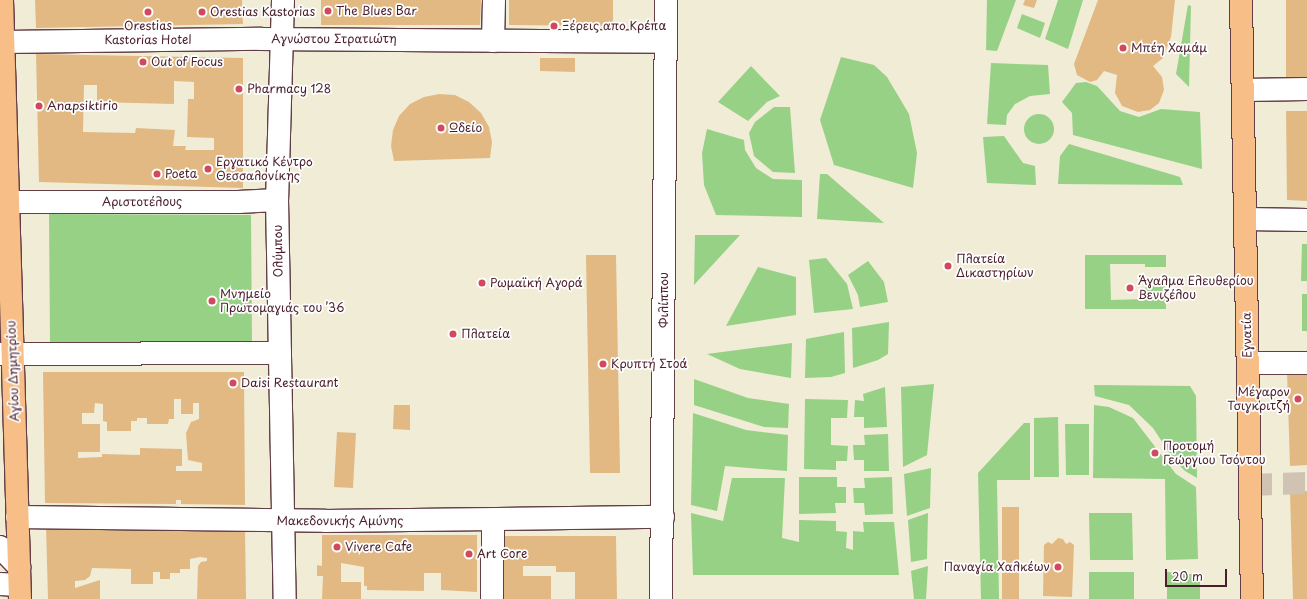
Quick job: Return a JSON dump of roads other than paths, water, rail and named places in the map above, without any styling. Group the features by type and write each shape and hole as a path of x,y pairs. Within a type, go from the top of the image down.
{"main road":[{"name":"Αγίου Δημητρίου","path":"2,0 7,202 4,357 17,517 14,584"},
{"name":"Εγνατία","path":"1241,0 1252,599"}],"street":[{"name":"Ολύμπου","path":"282,0 283,39 277,200 285,599"},
{"path":"492,41 494,0"},
{"name":"Φιλίππου","path":"661,599 663,517 666,0"},
{"name":"Αγνώστου Στρατιώτη","path":"3,42 283,39 666,42"},
{"path":"1243,90 1307,89"},
{"name":"Αριστοτέλους","path":"7,202 238,202 277,200"},
{"path":"1245,219 1307,220"},
{"path":"4,357 280,353"},
{"path":"1248,363 1307,363"},
{"name":"Μακεδονικής Αμύνης","path":"17,517 284,521 493,521 663,517"},
{"path":"492,599 493,521"},
{"path":"0,547 14,584"}],"tunnel":[{"path":"1250,485 1307,483"}],"place":[{"name":"The Blues Bar","path":"328,11"},
{"name":"Orestias Kastorias Hotel","path":"148,12"},
{"name":"Orestias Kastorias","path":"202,12"},
{"name":"Ξέρεις απο Κρέπα","path":"554,26"},
{"name":"Μπέη Χαμάμ","path":"1123,48"},
{"name":"Out of Focus","path":"143,62"},
{"name":"Pharmacy 128","path":"239,89"},
{"name":"Anapsiktirio","path":"39,106"},
{"name":"Ωδείο","path":"441,128"},
{"name":"Εργατικό Κέντρο Θεσσαλονίκης","path":"208,169"},
{"name":"Poeta","path":"157,174"},
{"name":"Πλατεία Δικαστηρίων","path":"948,266"},
{"name":"Ρωμαϊκή Αγορά","path":"482,283"},
{"name":"Άγαλμα Ελευθερίου Βενιζέλου","path":"1130,288"},
{"name":"Μνημείο Πρωτομαγιάς του ’36","path":"212,301"},
{"name":"Πλατεία","path":"453,334"},
{"name":"Κρυπτή Στοά","path":"603,364"},
{"name":"Daisi Restaurant","path":"233,383"},
{"name":"Μέγαρον Τσιγκριτζή","path":"1298,399"},
{"name":"Προτομή Γεώργιου Τσόντου","path":"1155,453"},
{"name":"Vivere Cafe","path":"337,547"},
{"name":"Art Core","path":"469,554"},
{"name":"Παναγία Χαλκέων","path":"1058,567"}]}
